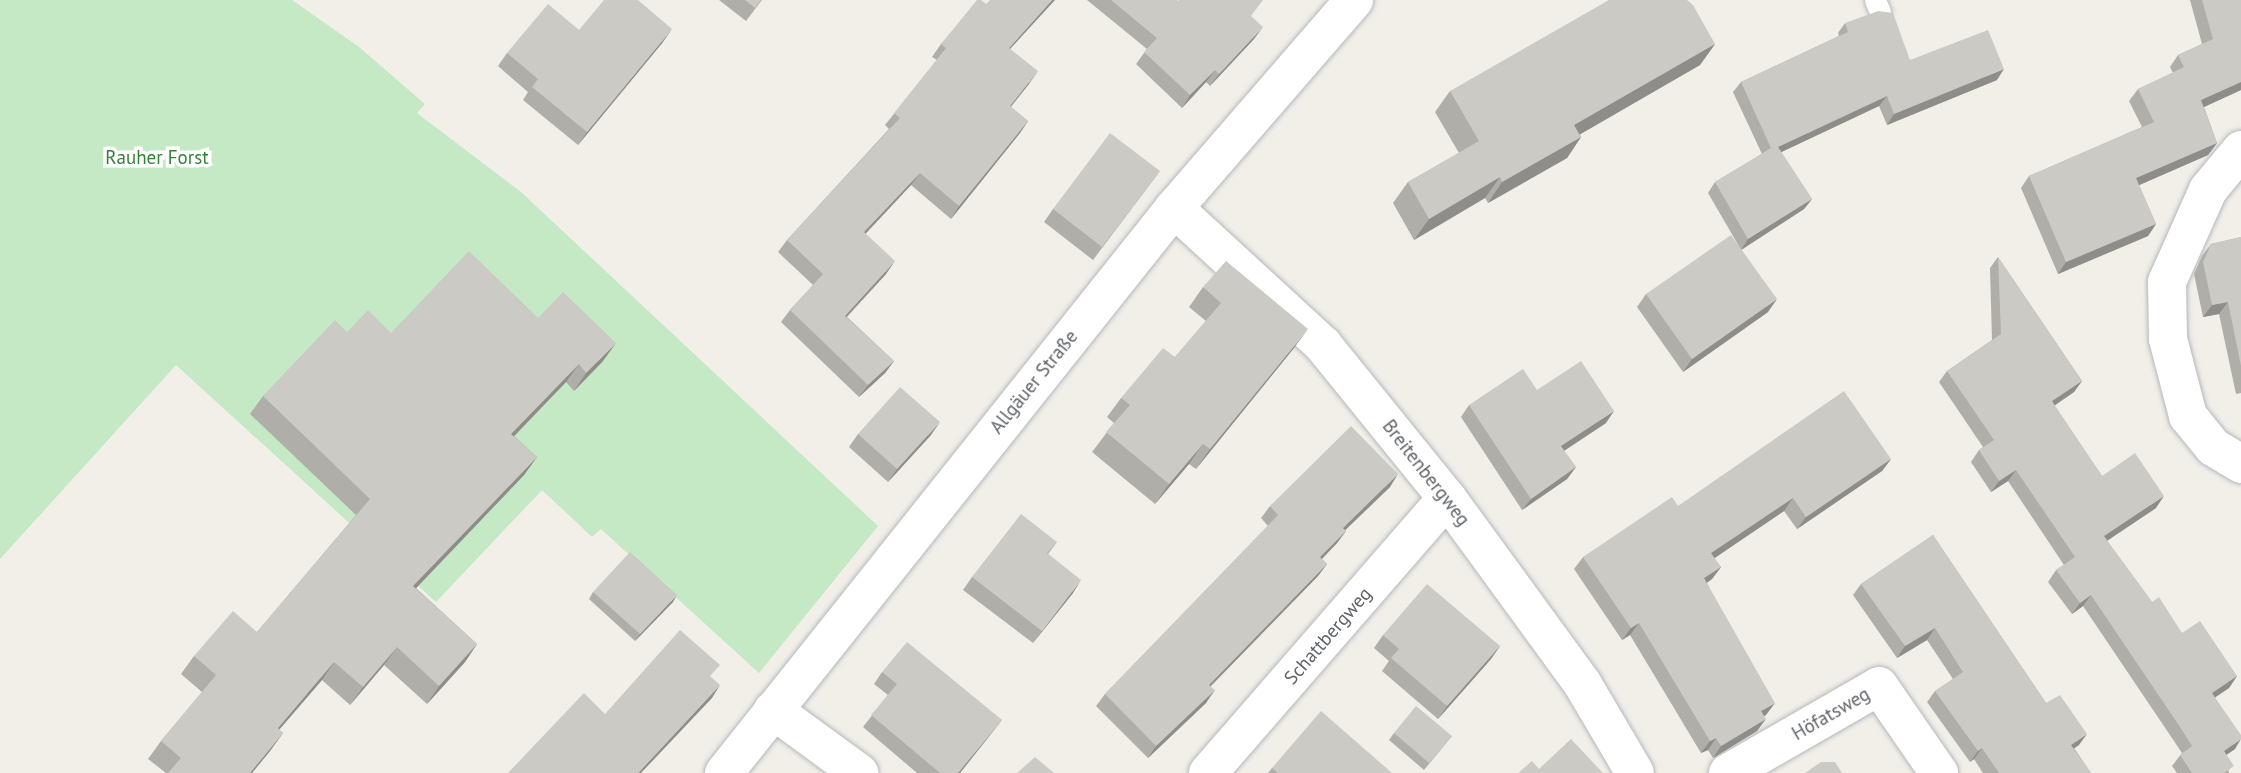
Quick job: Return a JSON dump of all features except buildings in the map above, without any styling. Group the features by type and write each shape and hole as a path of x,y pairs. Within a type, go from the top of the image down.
{"street":[{"name":"Allgäuer Straße","path":"724,773 1174,208 1354,0"},
{"path":"2241,150 2208,190 2167,282 2168,339 2188,416 2213,447 2241,464"},
{"name":"Breitenbergweg","path":"1174,208 1323,345 1447,498 1582,683 1635,773"},
{"name":"Schattbergweg","path":"1208,773 1447,498"},
{"name":"Höfatsweg","path":"1728,773 1879,686 1939,773"},
{"path":"773,710 859,773"}],"green space":[{"name":"Rauher Forst","path":"0,0 292,0 359,47 425,104 417,113 521,192 878,526 759,673 601,529 592,537 542,490 436,602 176,365 0,559"}]}
